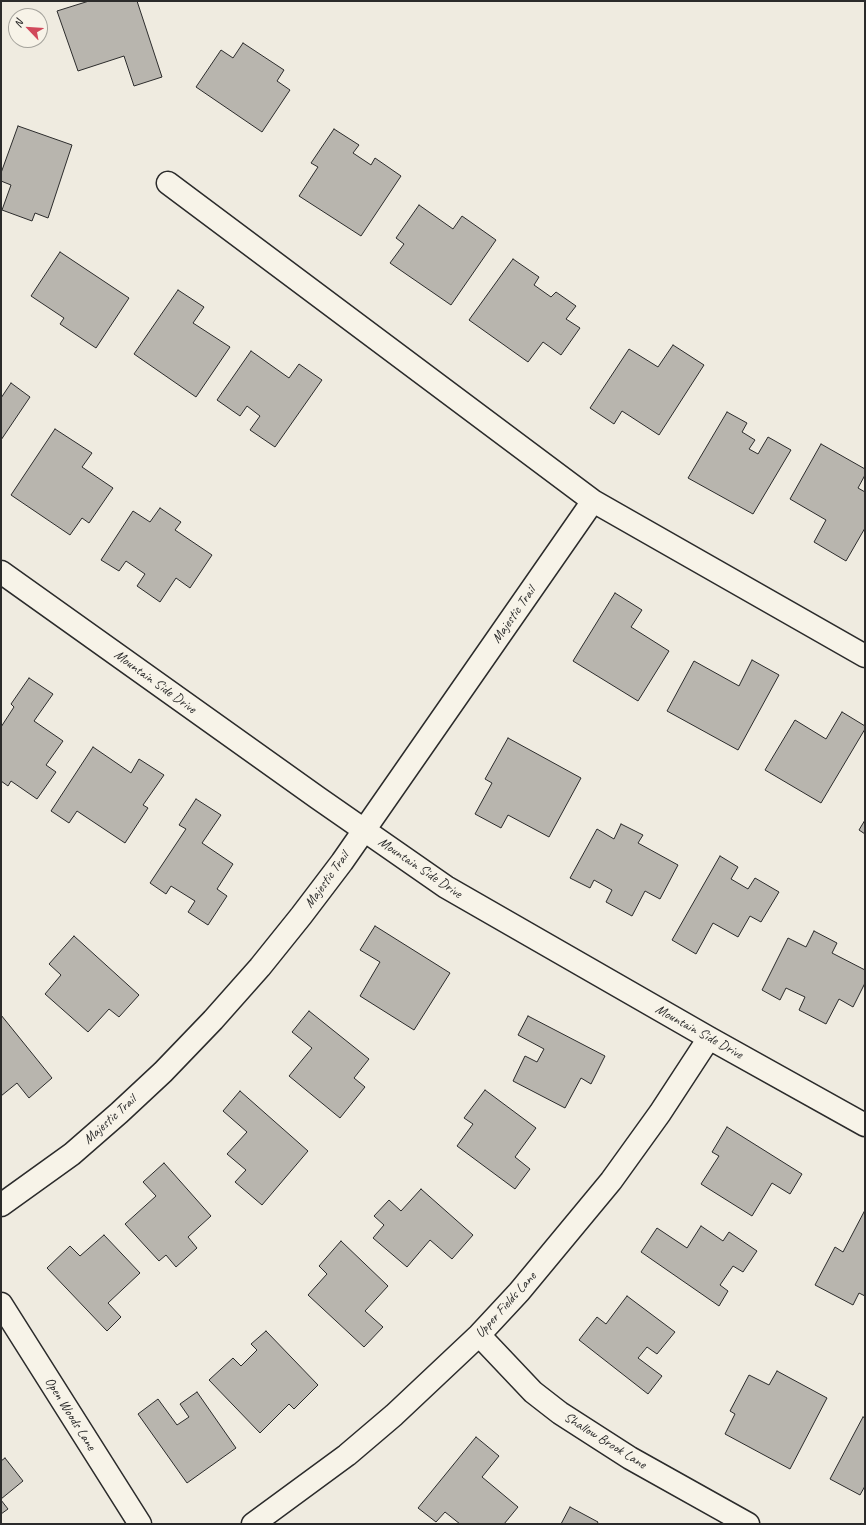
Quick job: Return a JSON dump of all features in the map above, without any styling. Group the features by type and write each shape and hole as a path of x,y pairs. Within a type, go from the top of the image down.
{"street":[{"path":"168,183 593,501 865,656"},
{"name":"Majestic Trail","path":"1,1205 72,1154 119,1113 163,1072 213,1020 260,967 301,916 363,830 593,501"},
{"name":"Mountain Side Drive","path":"1,572 363,830 458,894 865,1125"},
{"name":"Upper Fields Lane","path":"253,1524 347,1455 394,1415 479,1335 519,1292 611,1181 660,1113 710,1038"},
{"name":"Open Woods Lane","path":"1,1304 140,1524"},
{"name":"Shallow Brook Lane","path":"479,1335 533,1392 560,1413 630,1458 748,1524"}],"building":[{"path":"89,1 137,1 162,77 134,86 124,56 78,71 57,11"},
{"path":"243,43 284,70 277,81 290,90 262,132 196,87 221,50 233,58"},
{"path":"18,126 72,145 48,218 35,213 32,221 2,210 11,185 1,181 1,173"},
{"path":"334,129 359,145 353,153 371,165 375,158 401,176 361,236 299,196 318,167 311,163"},
{"path":"419,205 453,229 462,216 496,240 451,305 390,263 404,244 396,238"},
{"path":"60,252 129,298 96,348 60,324 64,318 31,296"},
{"path":"513,259 539,277 534,285 551,297 556,292 576,306 566,319 580,328 561,355 543,342 528,362 469,320"},
{"path":"178,290 204,307 193,323 230,347 196,397 134,354"},
{"path":"673,345 704,365 659,435 622,411 614,424 590,408 629,349 658,367"},
{"path":"251,351 289,378 299,364 322,380 275,447 250,430 260,416 247,406 240,416 217,400"},
{"path":"11,383 30,397 1,440 1,398"},
{"path":"727,412 747,423 742,432 755,440 749,449 758,454 768,437 791,450 753,514 688,478"},
{"path":"55,429 92,453 82,467 113,488 89,523 82,518 70,535 11,495"},
{"path":"821,444 865,469 865,475 858,488 865,492 865,528 846,561 814,542 826,520 790,499"},
{"path":"160,508 181,522 175,530 212,555 190,588 176,578 160,602 137,586 145,574 126,561 119,571 101,560 133,511 150,522"},
{"path":"615,593 642,610 631,627 669,651 638,701 573,661"},
{"path":"752,660 779,675 738,750 667,711 694,661 739,686"},
{"path":"29,678 53,694 34,721 63,741 46,765 56,772 37,799 11,781 8,786 1,781 1,727 14,707 11,704"},
{"path":"842,712 865,726 865,729 821,803 765,770 795,720 826,739"},
{"path":"508,738 581,778 549,837 508,815 501,828 475,814 492,783 485,779"},
{"path":"93,747 131,773 139,759 164,775 143,805 148,808 125,843 77,811 69,823 51,811"},
{"path":"196,799 221,815 202,843 233,864 217,889 227,896 208,925 188,912 195,901 171,886 166,894 150,883 186,829 179,825"},
{"path":"865,820 865,834 859,830"},
{"path":"621,824 643,835 638,843 678,865 660,899 645,891 632,916 606,902 612,890 594,880 590,888 570,878 597,829 614,839"},
{"path":"720,856 738,867 731,879 748,889 755,878 779,892 761,922 750,916 738,937 713,923 696,954 672,940"},
{"path":"375,926 450,973 414,1030 360,996 380,962 360,950"},
{"path":"814,931 837,943 832,953 865,970 865,983 853,1007 839,999 826,1024 799,1010 805,997 786,988 780,1000 762,990 788,938 806,947"},
{"path":"74,936 139,995 119,1017 109,1009 88,1032 45,994 61,975 49,964"},
{"path":"309,1011 369,1059 354,1078 365,1087 340,1118 289,1076 312,1048 292,1032"},
{"path":"1,1015 52,1078 29,1098 17,1083 1,1096"},
{"path":"528,1016 605,1056 591,1084 581,1078 565,1108 513,1081 525,1056 537,1062 544,1049 518,1035"},
{"path":"485,1090 536,1128 515,1157 530,1169 515,1189 457,1146 473,1124 464,1118"},
{"path":"240,1091 308,1151 262,1205 235,1182 246,1170 227,1154 247,1132 223,1111"},
{"path":"727,1127 802,1174 790,1194 772,1183 752,1216 701,1184 719,1156 712,1152"},
{"path":"164,1163 211,1216 188,1237 197,1248 176,1267 166,1255 159,1261 125,1224 156,1196 143,1182"},
{"path":"421,1189 473,1235 452,1259 430,1240 407,1267 373,1238 384,1225 374,1216 389,1200 401,1211"},
{"path":"865,1210 865,1296 859,1293 853,1305 815,1285 835,1247 843,1252"},
{"path":"701,1226 723,1241 729,1232 757,1251 743,1272 733,1266 720,1285 728,1291 719,1306 641,1252 657,1228 687,1248"},
{"path":"104,1235 140,1273 108,1303 121,1317 107,1331 47,1268 70,1246 80,1256"},
{"path":"341,1241 388,1286 365,1311 383,1327 364,1347 308,1295 327,1274 319,1266"},
{"path":"627,1296 675,1332 657,1354 647,1347 638,1358 662,1376 648,1394 579,1340 597,1317 606,1324"},
{"path":"266,1331 318,1385 294,1409 289,1404 260,1433 209,1380 233,1358 241,1366 257,1350 251,1344"},
{"path":"777,1371 827,1398 790,1469 725,1434 735,1414 730,1411 749,1375 769,1385"},
{"path":"197,1392 236,1448 187,1483 138,1414 158,1399 177,1425 189,1417 180,1404"},
{"path":"863,1417 865,1418 865,1486 860,1495 830,1479"},
{"path":"476,1437 499,1456 482,1477 518,1507 504,1524 460,1524 445,1512 436,1522 418,1508"},
{"path":"5,1458 23,1481 1,1499 1,1461"},
{"path":"1,1500 8,1509 1,1514"},
{"path":"570,1507 598,1522 597,1524 561,1524"}]}
